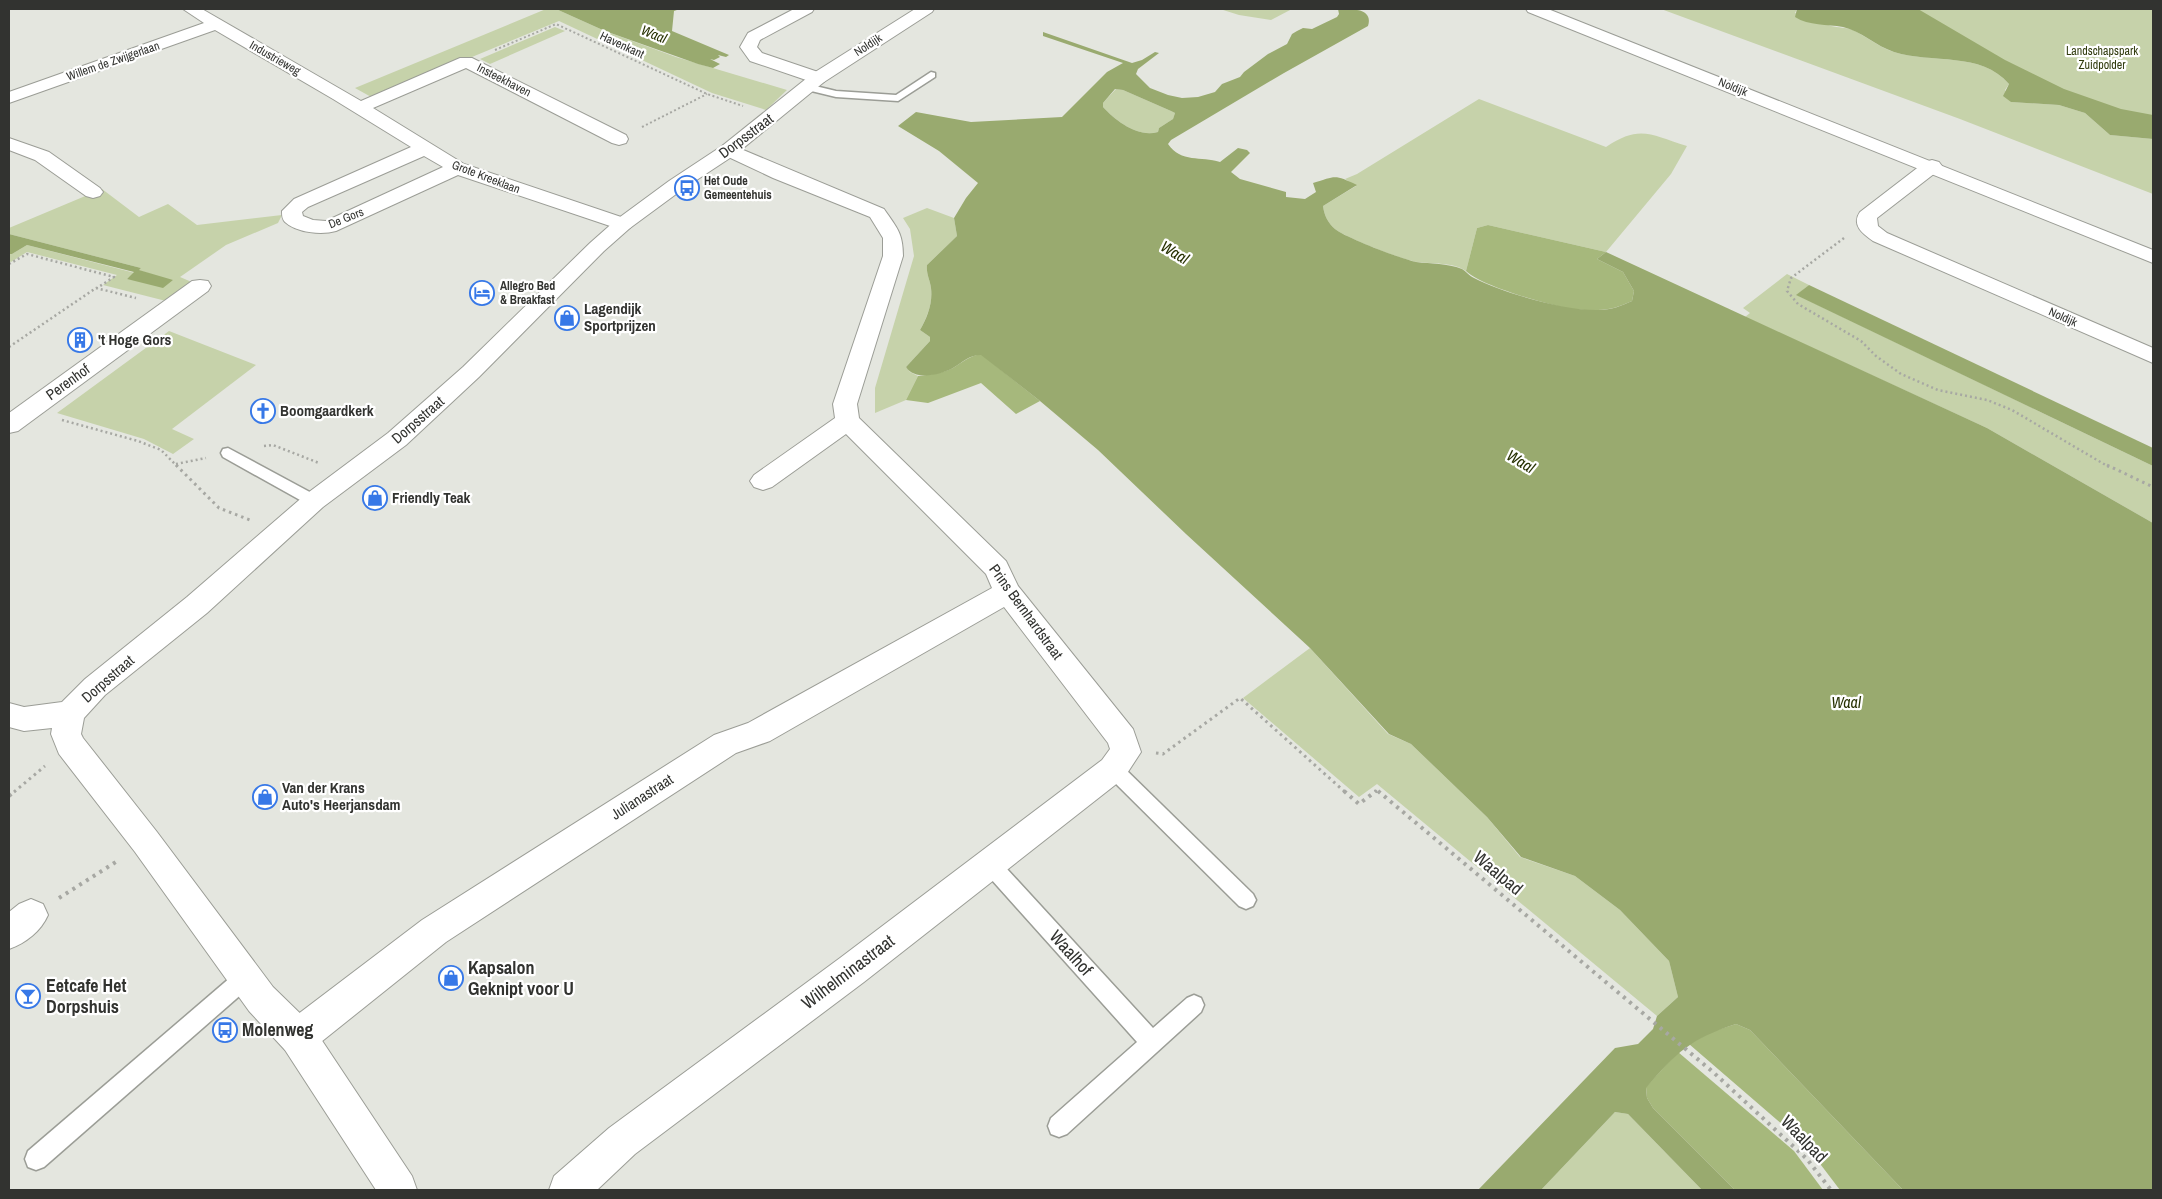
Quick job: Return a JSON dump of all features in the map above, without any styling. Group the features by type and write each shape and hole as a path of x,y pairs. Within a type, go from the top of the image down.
{"street":[{"name":"Industrieweg","path":"191,9 359,108"},
{"path":"806,9 754,37 748,47 756,57 809,85"},
{"name":"Noldijk","path":"809,85 926,9"},
{"name":"Noldijk","path":"1534,9 1932,166 2153,257"},
{"name":"Willem de Zwijgerlaan","path":"9,98 217,24"},
{"name":"Insteekhaven","path":"359,108 466,62 619,139"},
{"name":"Dorpsstraat","path":"9,715 70,729 95,688 197,605 314,501 398,439 471,372 597,247 623,224 676,185 729,150 809,85"},
{"name":"Grote Kreeklaan","path":"359,108 423,149 457,168 623,224"},
{"path":"9,144 42,156 93,192"},
{"name":"De Gors","path":"423,149 301,203 292,212 293,220 310,226 329,227 457,168"},
{"path":"729,150 780,174 877,213 893,238 893,256 845,404 847,421 763,481"},
{"path":"388,164 420,185"},
{"path":"1868,228 1867,216 1932,166"},
{"name":"Noldijk","path":"1868,228 1880,236 2153,356"},
{"name":"Perenhof","path":"9,425 200,286"},
{"name":"Prins Bernhardstraat","path":"847,421 996,568 1008,592 1122,738 1119,761"},
{"name":"Julianastraat","path":"298,1037 434,931 725,744 759,732 1008,592"},
{"path":"70,729 146,842 245,978 298,1037 398,1190"},
{"name":"Wilhelminastraat","path":"568,1190 622,1141 852,970 1119,761"}],"lane":[{"path":"809,85 836,94 898,98 931,75"},
{"path":"228,454 314,501"},
{"path":"1119,761 1246,900"},
{"name":"Waalhof","path":"989,863 1152,1043"},
{"path":"36,1159 245,978"},
{"path":"1059,1126 1194,1005"}],"path":[{"name":"Havenkant","path":"466,62 556,24 707,94 773,116"},
{"path":"619,139 707,94"},
{"path":"1868,228 1855,230 1791,278 1786,291 1798,304 1861,341 1876,356 1901,374 1938,390 1987,400 2012,410 2116,471 2153,487"},
{"path":"9,264 27,254 114,277 9,347"},
{"path":"96,288 170,307"},
{"path":"29,411 138,441 161,450 219,508 278,532"},
{"name":"Waalpad","path":"1119,761 1163,754 1240,698 1359,804 1377,790 1713,1072 1807,1159 1831,1190"},
{"path":"9,796 70,729"},
{"path":"20,924 146,842"}],"green space":[{"path":"546,9 556,9 605,31 676,57 787,90 766,110 712,93 559,21 373,98 355,88"},
{"path":"1220,9 1292,9 1271,20 1239,15"},
{"path":"1661,9 1797,9 1795,13 1831,26 1848,28 1894,52 1955,60 1985,67 1998,74 2009,84 2005,90 2011,102 2059,105 2085,113 2110,135 2153,139 2153,194 1960,119"},
{"name":"Landschapspark Zuidpolder","path":"1840,9 2153,9 2153,131"},
{"path":"555,27 565,31 490,64 480,59"},
{"path":"1116,89 1123,90 1175,113 1173,119 1159,128 1158,132 1143,133 1128,127 1114,118 1103,107 1103,103"},
{"path":"1479,99 1606,147 1618,140 1637,134 1655,135 1687,146 1671,174 1606,252 1488,225 1477,228 1466,271 1455,266 1417,262 1400,257 1350,238 1330,224 1325,216 1323,206 1356,186 1345,179 1357,174"},
{"path":"102,189 139,217 168,204 197,225 282,215 278,223 226,245 180,277 194,283 166,301 103,285 117,275 27,252 11,262 9,261 9,254 27,245 135,273 127,279 173,281 138,270 141,268 9,234 9,228"},
{"path":"927,208 954,218 957,236 927,265 931,299 927,315 920,330 930,337 930,341 906,367 910,372 918,376 906,400 875,413 875,388 914,256 910,229 903,218"},
{"path":"1787,274 1809,285 1797,295 2153,466 2153,523 1987,428 1745,317 1750,313 1743,308"},
{"path":"169,331 256,365 172,429 194,439 173,454 144,439 57,413"},
{"path":"1310,648 1388,734 1411,744 1487,817 1520,857 1575,876 1620,910 1669,961 1678,997 1657,1016 1377,784 1359,797 1243,698"},
{"path":"1615,1112 1628,1114 1702,1190 1541,1190"}],"shaded area":[{"path":"1488,225 1606,252 1597,259 1623,272 1634,291 1632,301 1607,309 1571,309 1500,289 1474,277 1466,271 1477,228"},
{"path":"981,354 1040,401 1016,414 981,383 928,403 906,400 918,376 945,371"},
{"path":"1736,1024 1750,1030 1903,1190 1840,1190 1805,1144 1689,1044 1711,1032"},
{"path":"1678,1052 1794,1151 1823,1190 1735,1190 1653,1108 1647,1098 1646,1087"}],"water":[{"path":"556,9 680,9 674,11 672,31 729,55 726,57 718,55 720,57 714,60 710,59 720,64 713,68 605,31"},
{"name":"Waal","path":"1338,9 1354,9 1364,12 1369,20 1368,26 1284,73 1171,140 1168,144 1179,154 1220,162 1238,148 1247,150 1250,153 1231,172 1240,179 1286,192 1286,197 1305,199 1316,192 1313,183 1331,178 1335,177 1349,181 1357,185 1323,206 1328,221 1341,233 1374,248 1409,260 1462,269 1486,284 1535,300 1585,310 1608,309 1632,301 1634,291 1623,272 1597,259 1606,252 1987,428 2153,523 2153,1190 1903,1190 1750,1030 1736,1024 1707,1035 1685,1048 1646,1088 1647,1098 1653,1108 1735,1190 1702,1190 1628,1114 1615,1112 1541,1190 1478,1190 1615,1048 1638,1044 1653,1029 1657,1016 1678,997 1669,961 1620,910 1575,876 1521,857 1487,817 1411,744 1389,734 1310,648 1098,450 981,355 977,355 953,368 935,374 915,374 906,367 930,341 930,337 920,330 927,315 931,299 927,265 957,236 954,218 978,183 939,151 898,126 916,112 971,122 1062,117 1107,72 1123,63 1043,36 1043,32 1132,63 1142,60 1155,52 1159,53 1138,69 1136,74 1150,88 1182,98 1198,97 1215,92 1222,84 1240,77 1268,54 1287,44 1292,34 1303,28 1312,29 1337,17 1339,14","holes":["1115,89 1123,90 1175,113 1173,119 1159,128 1158,132 1150,133 1143,133 1121,123 1103,107 1103,103"]},
{"path":"1797,9 1918,9 2005,60 2064,89 2121,109 2153,115 2153,139 2110,135 2085,113 2059,105 2011,102 2003,96 2009,84 1998,74 1985,67 1955,60 1894,52 1850,29 1800,20 1795,17"},
{"path":"9,234 141,268 139,270 173,280 163,288 127,279 134,272 27,245 9,254"},
{"path":"1809,285 2153,448 2153,466 1796,295"}],"place":[{"name":"Het Oude Gemeentehuis","path":"687,188"},
{"name":"Allegro Bed & Breakfast","path":"482,293"},
{"name":"Lagendijk Sportprijzen","path":"567,318"},
{"name":"'t Hoge Gors","path":"80,340"},
{"name":"Boomgaardkerk","path":"263,411"},
{"name":"Friendly Teak","path":"375,498"},
{"name":"Van der Krans Auto's Heerjansdam","path":"265,797"},
{"name":"Kapsalon Geknipt voor U","path":"451,978"},
{"name":"Eetcafe Het Dorpshuis","path":"28,996"},
{"name":"Molenweg","path":"225,1030"}]}
